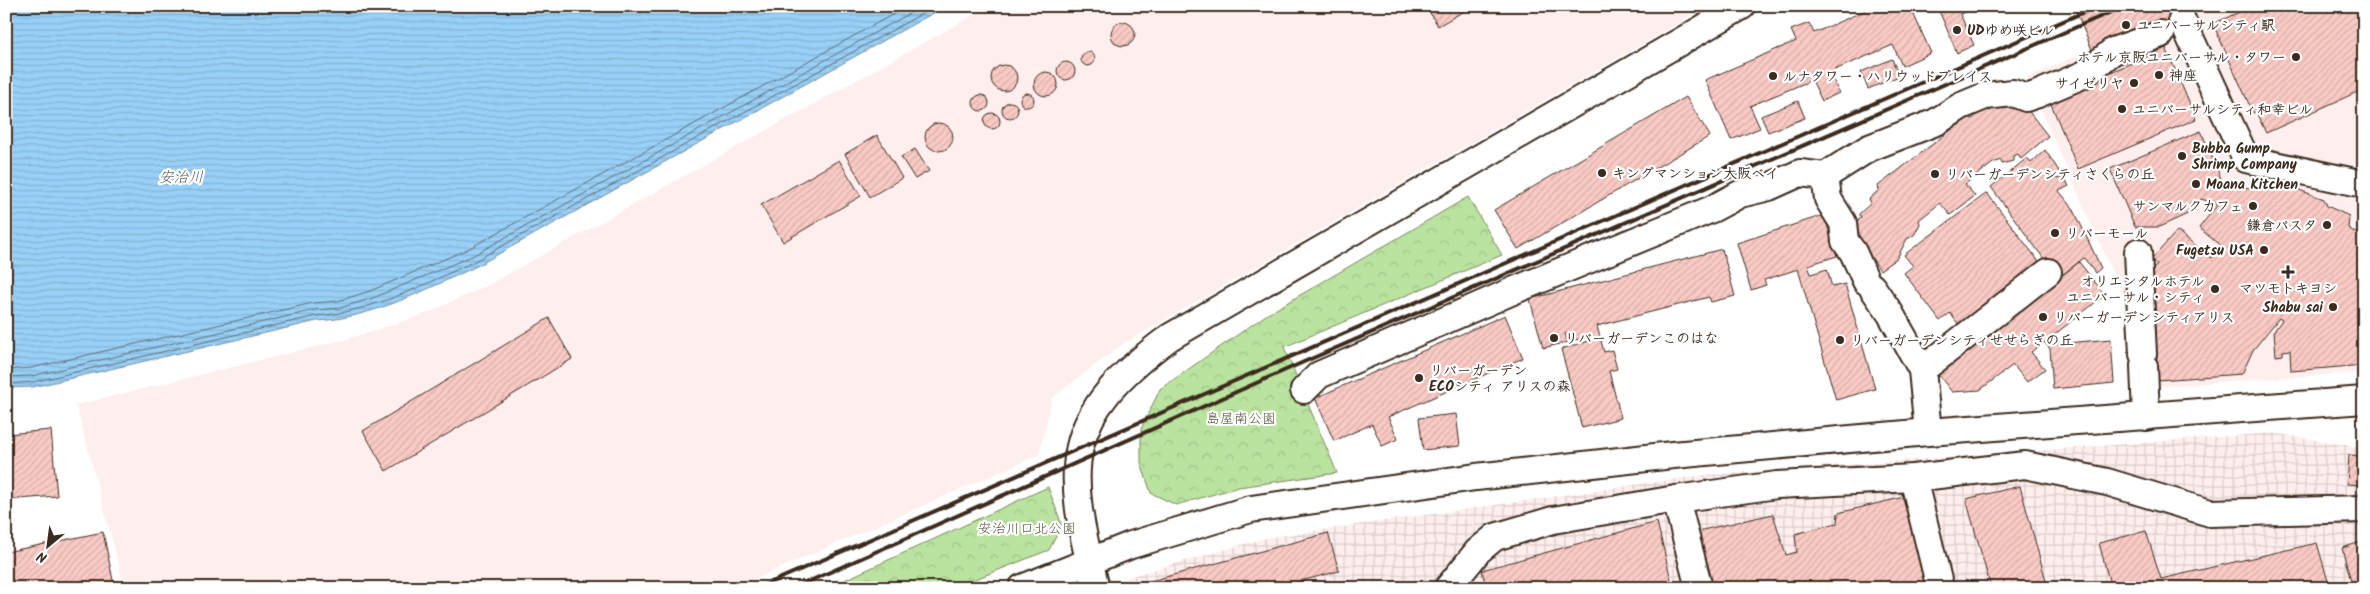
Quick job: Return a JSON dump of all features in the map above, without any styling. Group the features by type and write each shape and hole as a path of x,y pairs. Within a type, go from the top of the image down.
{"street":[{"path":"1096,588 1076,504 1076,459 1080,442 1097,405 1111,387 1147,354 1170,337 1742,6"},
{"path":"2182,20 2246,158 2364,184"},
{"path":"1304,390 1319,376 1515,290 1712,209 1740,194 1769,187 1800,172 1825,176 1869,148 1936,122 1961,106 1985,96 2013,93 2026,98 2038,94 2085,74 2113,51 2160,34"},
{"path":"1825,176 1828,199 1842,223 1845,240 1869,284 1890,313 1922,370 1928,432"},
{"path":"2138,252 2146,416"},
{"path":"1922,370 2048,272"},
{"path":"1022,588 1131,545 1251,509 1476,477 1674,455 1928,432 2364,400"},
{"path":"1448,588 1478,551 1495,537 1553,520 1676,499 1777,485 1913,478 2025,465 2107,482 2210,513 2364,509"},
{"path":"1913,478 1940,588"},
{"path":"1676,499 1699,588"}],"shaded area":[{"path":"990,6 1708,6 1123,344 1052,398 1039,455 734,588 125,588 76,405 347,339 425,314 490,284"},
{"path":"2187,6 2364,6 2364,372 2136,388 2130,312 2027,78"},
{"path":"2273,433 2364,448 2364,588 1120,588 1128,577 1266,538 1697,476"}],"green space":[{"name":"島屋南公園","path":"1468,197 1502,255 1284,347 1337,473 1239,487 1176,505 1151,493 1141,463 1141,429 1160,389 1266,315"},
{"name":"安治川口北公園","path":"1048,487 1062,525 1049,550 953,588 827,588"}],"water":[{"name":"安治川","path":"6,6 946,6 477,266 419,293 379,308 338,319 317,321 33,387 6,388"}],"building":[{"path":"1426,6 1464,6 1466,10 1438,26"},
{"name":"ルナタワー・ハリウッドプレイス","path":"1875,6 1910,6 1931,53 1902,66 1893,45 1830,72 1839,93 1822,101 1812,80 1750,106 1760,128 1731,140 1705,80 1796,41 1791,30 1809,23 1814,33"},
{"name":"UDゆめ咲ビル","path":"1937,6 1979,6 1960,14 1974,45 1957,53"},
{"name":"ユニバーサルシティ駅","path":"2074,6 2211,6 2159,30 2092,50"},
{"name":"ホテル京阪ユニバーサル・タワー","path":"2252,6 2271,6 2273,11 2283,6 2364,6 2364,89 2266,133 2256,112 2253,113 2213,24"},
{"path":"1123,22 1132,25 1135,34 1132,43 1123,46 1114,43 1111,34 1114,25"},
{"name":"ユニバーサルシティ和幸ビル","path":"2166,48 2196,119 2078,169 2049,99"},
{"path":"1085,52 1091,52 1095,59 1091,66 1085,66 1081,62 1081,56"},
{"path":"1892,59 1899,76 1868,89 1861,72"},
{"path":"1062,62 1070,62 1075,67 1073,78 1062,80 1057,75 1057,67"},
{"path":"1004,65 1013,69 1017,78 1013,87 1004,91 995,87 991,78 995,69"},
{"path":"1046,72 1051,73 1057,79 1057,89 1051,95 1046,96 1041,95 1035,89 1034,84 1035,79 1041,73"},
{"path":"1024,93 1030,93 1034,100 1030,107 1024,107 1020,103 1020,97"},
{"path":"978,95 984,95 989,100 987,109 978,111 973,106 973,100"},
{"name":"リバーガーデンシティさくらの丘","path":"2016,95 2048,136 2021,159 2018,154 2013,156 2013,161 2002,164 2001,160 1993,163 1965,184 1975,196 1950,215 1940,203 1919,220 1920,224 1914,235 1907,239 1897,258 1880,270 1855,234 1858,229 1856,224 1861,217 1859,214 1871,203 1869,199 1879,190 1878,186 1968,117 1972,119 1985,108 1990,111 2001,101"},
{"name":"キングマンション大阪ベイ","path":"1686,97 1710,136 1518,249 1494,210"},
{"path":"1798,101 1805,118 1768,132 1761,116"},
{"path":"1010,102 1018,110 1010,118 1002,110"},
{"path":"989,113 995,113 1000,118 998,127 989,129 984,124 984,118"},
{"path":"939,123 949,127 953,137 949,147 939,151 929,147 925,137 929,127"},
{"path":"2201,131 2225,188 2291,187 2324,199 2327,206 2349,216 2348,228 2364,238 2364,365 2291,371 2290,350 2283,351 2283,355 2276,356 2274,331 2282,320 2279,318 2253,350 2242,374 2158,380 2132,355 2157,353 2153,269 2157,265 2151,260 2177,231 2212,258 2222,247 2199,228 2218,204 2201,199 2194,211 2159,227 2135,227 2110,169"},
{"path":"877,135 902,178 870,197 845,154"},
{"path":"915,149 929,171 915,179 901,157"},
{"name":"リバーモール","path":"2045,150 2059,171 2055,176 2057,179 2063,177 2069,186 2059,191 2073,208 2101,268 2095,273 2084,258 2058,278 1991,187 2027,158 2031,163"},
{"path":"839,160 861,196 783,242 761,205"},
{"path":"1987,193 2040,263 1959,325 1950,313 1940,321 1904,273 1913,266 1904,255"},
{"name":"リバーガーデンシティせせらぎの丘","path":"1824,215 1837,256 1808,265 1811,274 1827,269 1832,287 1845,284 1875,389 1836,400 1798,269 1764,280 1766,285 1751,290 1737,243"},
{"name":"リバーガーデンこのはな","path":"1722,249 1735,296 1711,302 1709,297 1597,326 1604,352 1612,350 1617,369 1609,371 1621,418 1582,428 1561,349 1589,341 1588,337 1575,340 1572,332 1565,334 1568,342 1543,348 1530,299"},
{"name":"リバーガーデンシティアリス","path":"2079,262 2105,295 2050,338 2055,344 2111,339 2114,383 2053,389 2050,349 2044,342 2031,352 2045,369 2027,382 2013,365 1980,390 1952,392 1937,373"},
{"name":"リバーガーデン ECOシティ アリスの森","path":"1505,315 1523,358 1388,417 1398,439 1382,446 1372,424 1334,441 1315,398"},
{"path":"549,318 572,359 386,471 363,431"},
{"path":"1456,414 1460,446 1423,450 1419,418"},
{"path":"51,430 57,496 6,500 6,434"},
{"path":"2349,455 2364,456 2364,485 2347,484"},
{"path":"2020,486 2048,588 1991,588 1966,499"},
{"path":"1908,496 1932,588 1714,588 1698,531 1773,514 1786,555 1797,552 1795,534 1837,523 1838,513"},
{"path":"1657,522 1673,588 1486,588 1482,570"},
{"path":"2146,531 2161,579 2317,543 2330,588 2111,588 2099,543"},
{"path":"103,532 114,585 98,588 6,588 6,552"},
{"path":"1328,533 1339,571 1282,586 1137,588 1136,585"},
{"path":"2364,541 2364,588 2353,588 2342,548"}],"railway":[{"path":"758,588 2098,6"},
{"path":"794,588 1306,361 2125,6"}],"place":[{"name":"ユニバーサルシティ駅","path":"2126,25"},
{"name":"UDゆめ咲ビル","path":"1957,30"},
{"name":"ホテル京阪ユニバーサル・タワー","path":"2296,57"},
{"name":"神座","path":"2159,75"},
{"name":"ルナタワー・ハリウッドプレイス","path":"1773,76"},
{"name":"サイゼリヤ","path":"2134,83"},
{"name":"ユニバーサルシティ和幸ビル","path":"2122,109"},
{"name":"Bubba Gump Shrimp Company","path":"2182,156"},
{"name":"キングマンション大阪ベイ","path":"1602,173"},
{"name":"リバーガーデンシティさくらの丘","path":"1935,174"},
{"name":"Moana Kitchen","path":"2196,184"},
{"name":"サンマルクカフェ","path":"2253,206"},
{"name":"鎌倉パスタ","path":"2327,225"},
{"name":"リバーモール","path":"2055,233"},
{"name":"Fugetsu USA","path":"2264,250"},
{"name":"マツモトキヨシ","path":"2288,272"},
{"name":"オリエンタルホテル ユニバーサル・シティ","path":"2215,289"},
{"name":"Shabu sai","path":"2333,307"},
{"name":"リバーガーデンシティアリス","path":"2043,317"},
{"name":"リバーガーデンこのはな","path":"1554,338"},
{"name":"リバーガーデンシティせせらぎの丘","path":"1840,340"},
{"name":"リバーガーデン ECOシティ アリスの森","path":"1419,378"}]}
